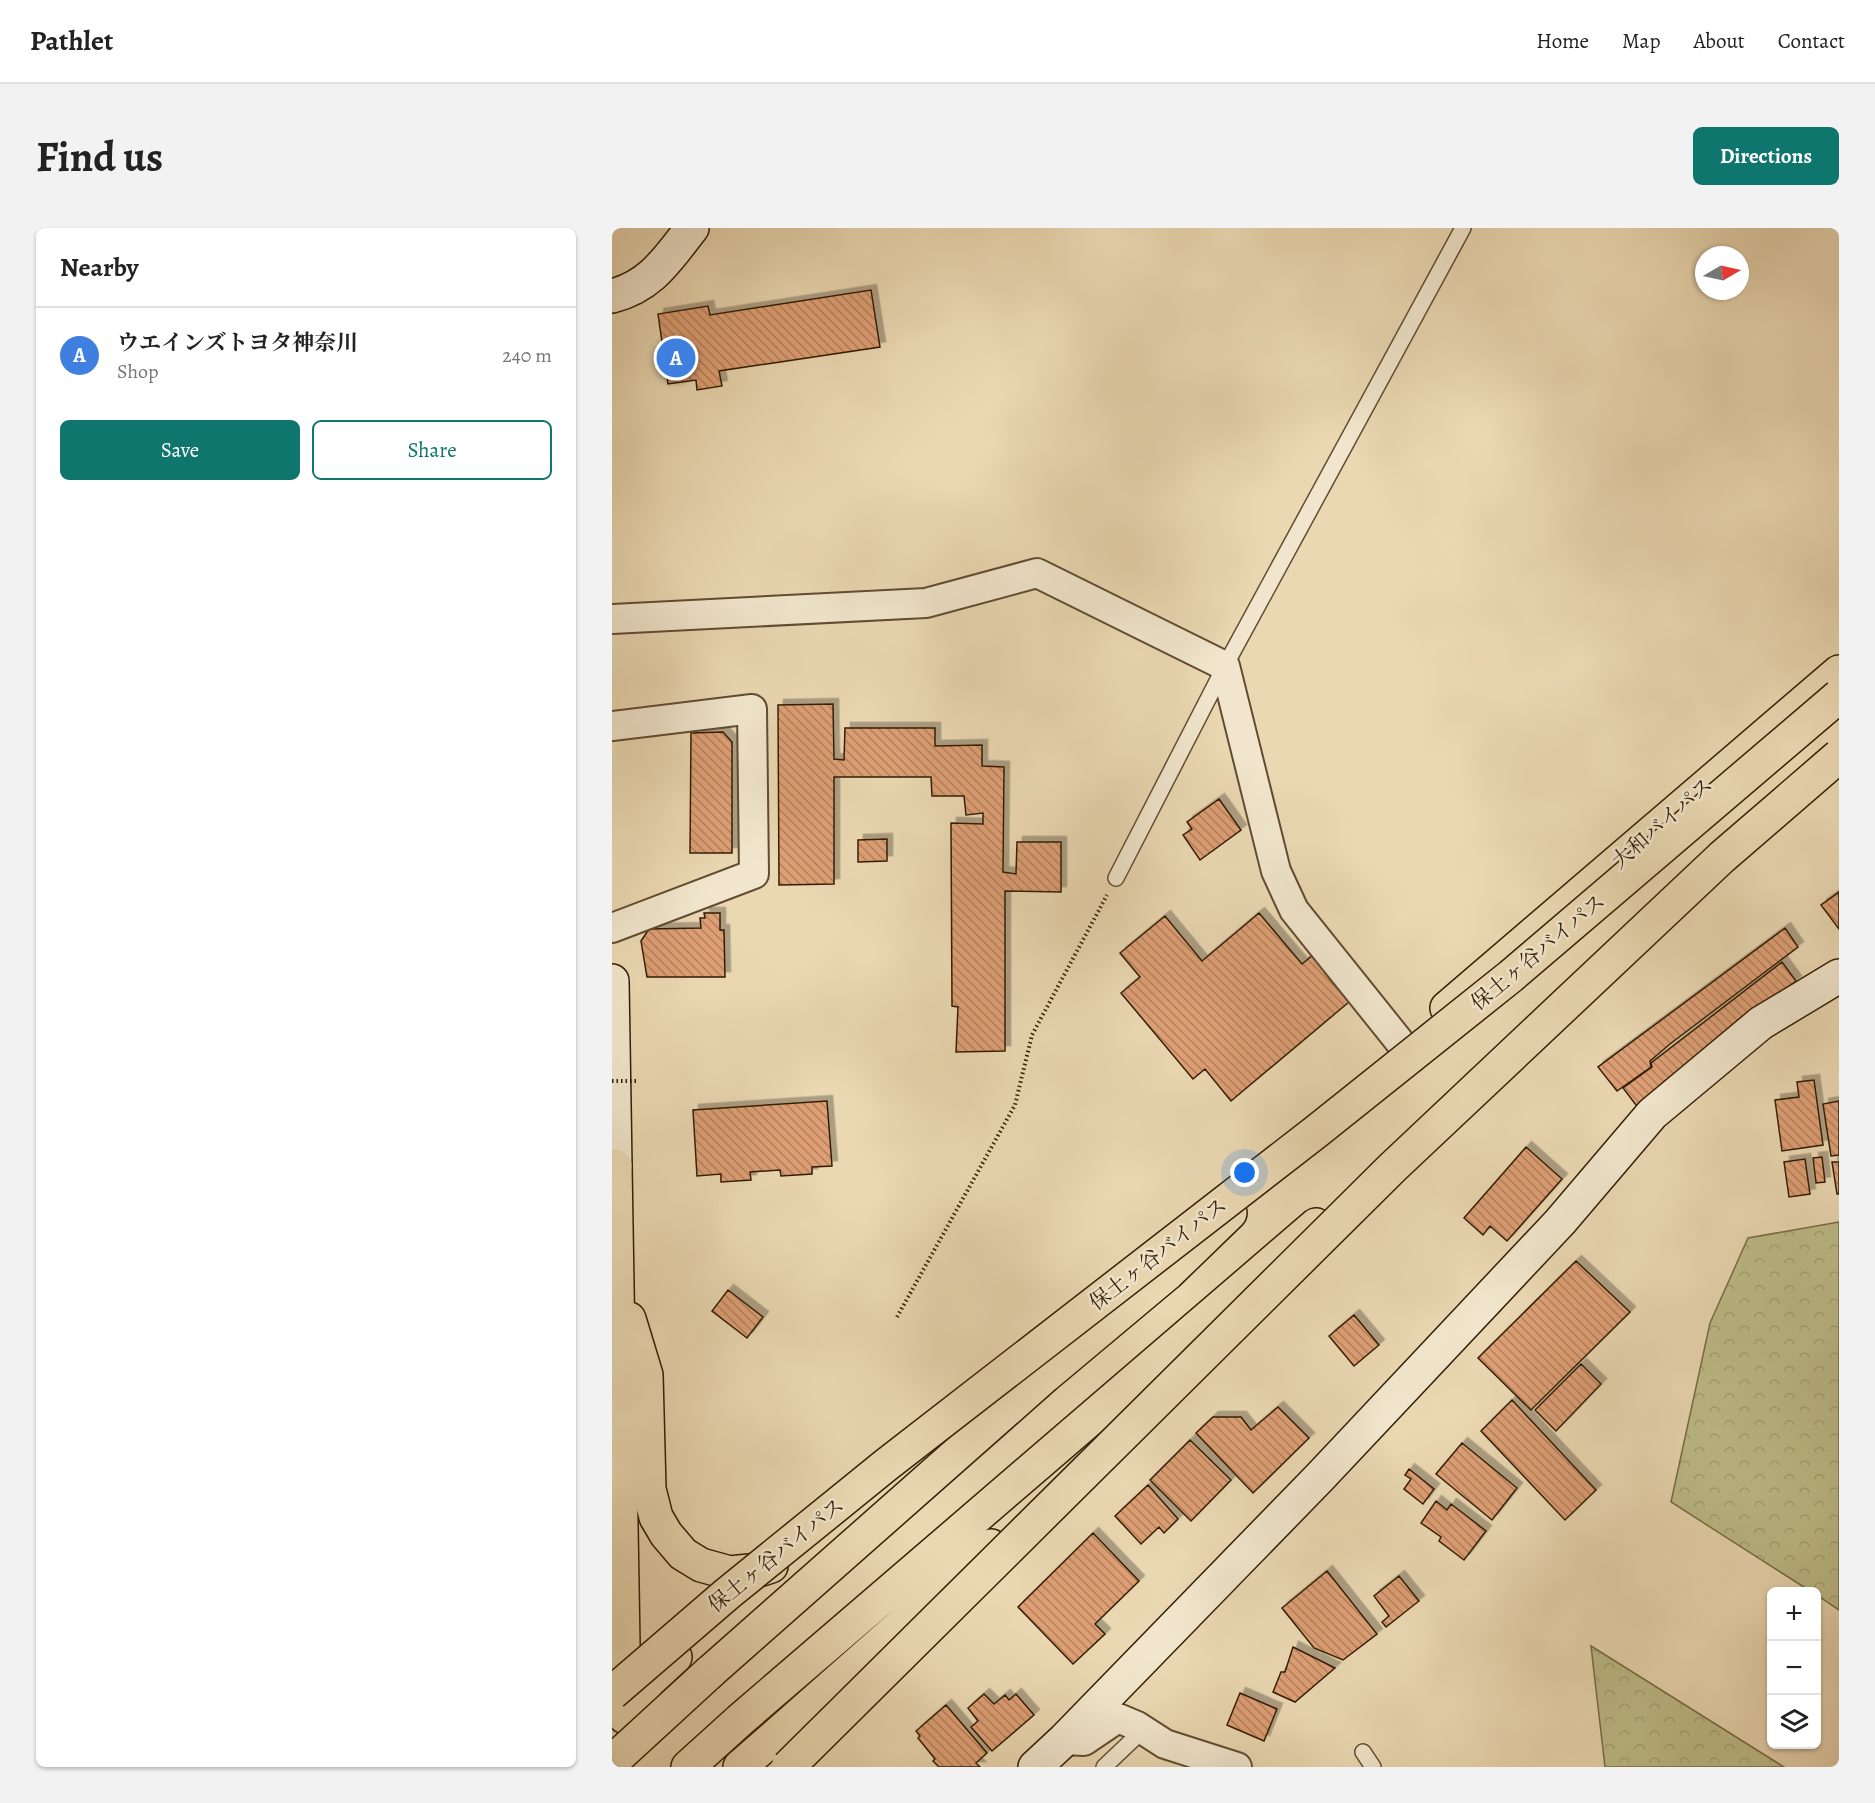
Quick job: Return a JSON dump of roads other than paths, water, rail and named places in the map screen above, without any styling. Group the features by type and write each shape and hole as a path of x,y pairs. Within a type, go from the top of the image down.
{"highway":[{"name":"大和バイパス","path":"1403,1046 1839,672"},
{"name":"保土ヶ谷バイパス","path":"618,1705 727,1594 876,1473 1317,1131 1510,976 1839,696"},
{"path":"788,1767 1401,1160 1722,857 1839,756"},
{"path":"688,1767 1575,1004 1839,773"},
{"path":"740,1767 1284,1288 1575,1004"},
{"path":"618,1705 636,1698 662,1667 958,1415 1041,1339 1194,1212 1403,1046"},
{"path":"612,1762 710,1672 1045,1376 1168,1274 1403,1046"},
{"path":"613,1172 617,1283 618,1705 625,1767"},
{"path":"617,1283 646,1375 649,1489 656,1517 666,1534 683,1554 701,1565 730,1573 759,1570 789,1559"}],"street":[{"path":"612,296 633,289 656,274 692,228"},
{"path":"612,619 926,603 1037,573 1225,666 1276,871 1294,910 1403,1046"},
{"path":"612,726 752,709 754,874 612,928"},
{"path":"1035,1767 1320,1477 1560,1222 1652,1114 1761,1023 1839,976"},
{"path":"612,981 613,1172"},
{"path":"1064,1740 1084,1741 1118,1718 1165,1744 1237,1767"}],"lane":[{"path":"1116,878 1225,666 1463,228"},
{"path":"1104,1767 1143,1730"},
{"path":"1364,1752 1373,1767"}],"place":[{"name":"ウエインズトヨタ神奈川","path":"676,358"}]}
